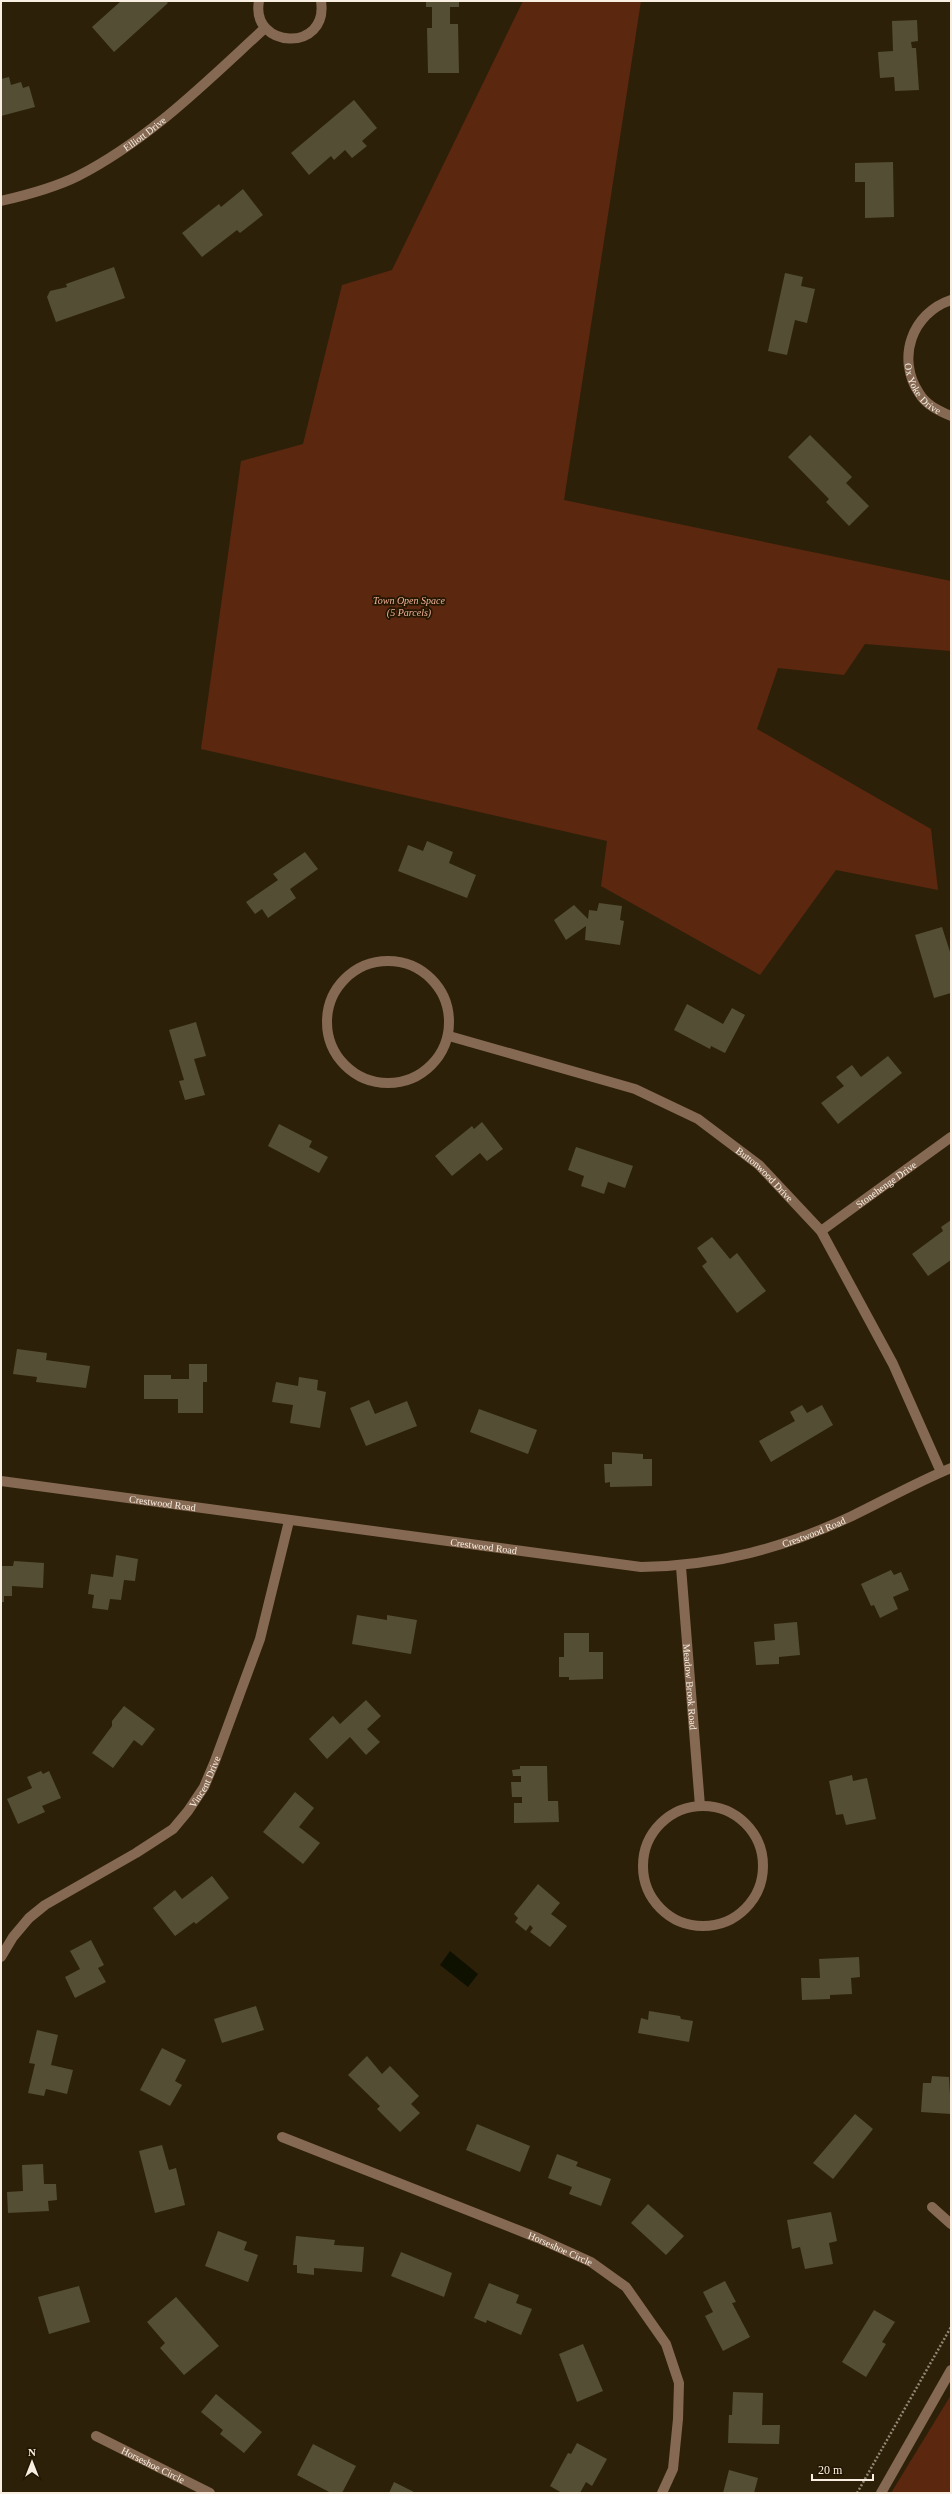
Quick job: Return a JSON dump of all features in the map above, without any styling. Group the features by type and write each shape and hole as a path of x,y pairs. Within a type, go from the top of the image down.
{"street":[{"path":"259,1 259,13 265,28 282,38 302,37 318,23 321,15 321,1"},
{"name":"Elliott Drive","path":"1,201 38,192 78,176 120,152 156,126 265,28"},
{"name":"Ox Yoke Drive","path":"951,300 940,304 924,316 912,334 908,355 910,375 919,394 934,409 951,416"},
{"path":"392,960 413,965 431,977 444,994 450,1015 449,1036 440,1056 425,1072 406,1081 384,1083 363,1078 345,1066 332,1048 326,1028 328,1006 337,987 352,971 371,962 392,960"},
{"name":"Buttonwood Drive","path":"449,1036 634,1089 698,1118 759,1165 821,1231 894,1364 941,1472"},
{"name":"Stonehenge Drive","path":"821,1231 951,1137"},
{"name":"Crestwood Road","path":"1,1481 289,1521 641,1567 681,1567 735,1558 782,1544 851,1516 951,1468"},
{"name":"Vincent Drive","path":"1,1957 17,1932 45,1905 136,1853 173,1829 196,1799 215,1761 260,1640 289,1521"},
{"name":"Meadow Brook Road","path":"681,1567 700,1806"},
{"path":"700,1806 719,1808 737,1817 752,1831 760,1849 763,1868 759,1888 744,1909 734,1918 715,1925 696,1926 676,1920 660,1909 648,1893 643,1874 643,1854 650,1836 659,1826 680,1810 700,1806"},
{"name":"Horseshoe Circle","path":"282,2137 538,2238 591,2262 626,2287 666,2344 679,2382 678,2419 673,2469 662,2493"},
{"path":"932,2207 951,2224"},
{"path":"881,2493 951,2370"},
{"name":"Horseshoe Circle","path":"96,2436 210,2493"}],"path":[{"path":"857,2493 951,2327"}],"green space":[{"name":"Town Open Space (5 Parcels)","path":"523,1 641,1 564,500 951,581 951,651 865,644 844,675 778,668 757,729 931,829 938,890 836,870 760,975 601,886 607,841 201,749 241,461 303,444 342,285 392,270"},
{"path":"951,2395 951,2493 891,2493"}],"shaded area":[{"path":"450,1951 478,1974 468,1987 440,1965"}],"building":[{"path":"121,1 166,1 168,3 114,52 92,27"},
{"path":"426,1 459,1 459,7 450,7 450,24 458,24 459,73 428,73 427,28 432,28 432,7 426,7"},
{"path":"917,20 918,41 911,42 912,48 916,48 919,90 895,91 894,77 880,78 878,52 893,51 892,21"},
{"path":"9,77 11,85 21,82 23,88 29,86 35,107 1,116 1,79"},
{"path":"354,100 377,128 362,141 367,146 352,158 345,150 334,160 331,156 309,175 291,153"},
{"path":"893,162 894,217 865,218 865,182 855,182 855,163"},
{"path":"243,189 263,215 240,233 237,230 202,257 182,233 219,204 221,207"},
{"path":"114,267 125,298 56,322 47,297 50,291 67,287 66,284"},
{"path":"785,273 803,277 801,286 815,289 807,323 795,320 787,355 768,351"},
{"path":"810,435 852,477 846,483 869,506 849,526 826,502 829,499 788,457"},
{"path":"427,841 453,852 449,863 476,875 467,898 398,871 408,845 423,851"},
{"path":"305,852 318,869 290,889 296,898 268,918 262,909 255,914 246,902 278,880 273,874"},
{"path":"599,903 622,906 620,920 624,921 620,945 585,940 586,926 566,940 554,920 574,905 588,919 589,910 597,911"},
{"path":"942,927 951,955 951,993 934,998 915,935"},
{"path":"687,1004 723,1024 732,1008 745,1015 725,1053 711,1046 710,1049 674,1030"},
{"path":"196,1022 206,1056 194,1059 205,1095 185,1100 179,1081 184,1080 169,1030"},
{"path":"888,1056 902,1073 838,1124 821,1103 844,1086 836,1077 852,1065 861,1077"},
{"path":"482,1122 503,1149 487,1161 480,1153 452,1176 435,1156 472,1126 474,1129"},
{"path":"279,1124 312,1141 309,1147 328,1157 319,1173 268,1146"},
{"path":"576,1147 633,1166 625,1188 608,1182 604,1194 581,1186 584,1176 568,1170"},
{"path":"951,1220 951,1260 928,1276 912,1254 943,1231 941,1227"},
{"path":"712,1237 730,1259 737,1253 766,1291 737,1313 702,1266 707,1262 697,1248"},
{"path":"17,1349 47,1353 46,1360 90,1366 86,1388 36,1382 37,1377 13,1374"},
{"path":"189,1364 207,1364 207,1382 203,1382 203,1413 178,1413 178,1399 144,1399 144,1375 171,1375 171,1379 189,1379"},
{"path":"299,1377 318,1380 317,1390 326,1392 320,1428 290,1423 293,1405 272,1402 276,1382 298,1386"},
{"path":"369,1400 375,1414 407,1401 417,1426 366,1446 350,1408"},
{"path":"802,1405 807,1413 822,1405 833,1425 771,1462 759,1441 795,1421 790,1412"},
{"path":"479,1409 537,1430 528,1454 470,1432"},
{"path":"612,1452 643,1454 643,1459 652,1459 652,1486 610,1487 610,1482 605,1483 604,1464 612,1464"},
{"path":"116,1555 138,1559 135,1581 124,1580 121,1600 110,1599 108,1610 92,1608 94,1595 88,1594 91,1574 113,1577"},
{"path":"14,1561 44,1563 43,1588 12,1586 12,1596 4,1596 4,1602 1,1602 1,1566 13,1566"},
{"path":"891,1570 894,1575 901,1572 909,1590 893,1597 898,1609 880,1618 874,1605 871,1606 861,1584"},
{"path":"357,1615 387,1620 387,1615 417,1620 411,1654 352,1644"},
{"path":"797,1622 800,1655 779,1657 779,1664 756,1665 754,1642 775,1640 774,1624"},
{"path":"564,1633 589,1633 589,1652 603,1652 603,1679 569,1680 569,1677 559,1677 559,1657 564,1657"},
{"path":"366,1700 381,1716 367,1729 380,1742 366,1755 350,1737 327,1759 309,1739 333,1716 340,1724"},
{"path":"124,1706 155,1729 142,1746 134,1740 113,1768 92,1753 112,1726 112,1721"},
{"path":"520,1766 547,1766 548,1801 558,1801 559,1822 514,1823 514,1803 522,1803 522,1797 512,1797 511,1782 521,1782 521,1776 513,1776 512,1770 520,1769"},
{"path":"41,1771 43,1774 49,1771 61,1798 42,1806 45,1812 18,1824 7,1799 32,1788 27,1777"},
{"path":"852,1775 853,1781 867,1778 876,1819 846,1825 843,1814 836,1815 829,1781"},
{"path":"295,1792 314,1808 299,1827 320,1843 303,1864 263,1832"},
{"path":"212,1876 229,1898 196,1924 194,1922 175,1936 153,1908 175,1890 182,1899"},
{"path":"538,1884 560,1903 551,1914 567,1926 550,1947 530,1932 533,1928 530,1925 526,1931 515,1922 518,1918 514,1914"},
{"path":"91,1940 104,1965 98,1968 106,1982 75,1998 65,1977 80,1969 70,1951"},
{"path":"859,1957 860,1977 851,1978 852,1994 830,1995 830,1999 802,2000 801,1978 820,1978 819,1959"},
{"path":"256,2006 264,2030 222,2043 214,2019"},
{"path":"649,2011 680,2016 681,2019 693,2021 689,2042 638,2033 641,2018 648,2020"},
{"path":"37,2030 58,2035 51,2065 73,2070 67,2094 46,2089 44,2096 28,2093 35,2064 29,2063"},
{"path":"162,2048 186,2060 175,2081 182,2085 170,2106 140,2090"},
{"path":"367,2056 382,2074 390,2066 419,2096 411,2104 420,2113 400,2132 377,2109 380,2106 348,2075"},
{"path":"932,2076 949,2077 951,2114 921,2112 923,2083 931,2083"},
{"path":"855,2114 873,2129 833,2179 813,2163"},
{"path":"477,2124 530,2146 520,2172 466,2150"},
{"path":"162,2145 169,2170 176,2168 185,2205 155,2213 139,2151"},
{"path":"557,2154 578,2162 576,2166 611,2179 601,2206 569,2194 572,2187 548,2178"},
{"path":"43,2164 44,2184 56,2184 57,2200 48,2201 49,2211 8,2213 7,2192 23,2191 22,2165"},
{"path":"648,2204 684,2236 666,2255 631,2223"},
{"path":"831,2212 837,2241 829,2243 833,2264 805,2269 800,2247 792,2249 787,2220"},
{"path":"218,2231 247,2242 244,2250 258,2255 248,2282 205,2266"},
{"path":"296,2236 335,2240 334,2245 364,2247 362,2272 314,2268 314,2275 297,2273 297,2265 293,2265"},
{"path":"401,2252 452,2273 444,2297 391,2276"},
{"path":"725,2281 736,2302 732,2303 750,2337 723,2351 705,2316 713,2312 703,2292"},
{"path":"489,2283 519,2295 516,2303 532,2309 521,2335 487,2320 486,2323 474,2318"},
{"path":"79,2286 90,2322 49,2334 38,2297"},
{"path":"176,2297 219,2346 184,2375 160,2348 165,2343 147,2322"},
{"path":"874,2310 895,2322 882,2342 886,2344 866,2377 842,2362"},
{"path":"583,2344 603,2391 577,2402 559,2354"},
{"path":"733,2392 763,2393 762,2425 780,2425 779,2444 728,2443 729,2415 732,2415"},
{"path":"216,2394 262,2432 244,2453 220,2434 223,2430 201,2412"},
{"path":"577,2443 607,2459 592,2486 586,2482 580,2493 562,2493 550,2486 568,2453 571,2454"},
{"path":"313,2444 356,2466 342,2493 331,2493 297,2475"},
{"path":"729,2470 758,2478 754,2493 723,2493"},
{"path":"394,2482 416,2493 389,2493"}]}
